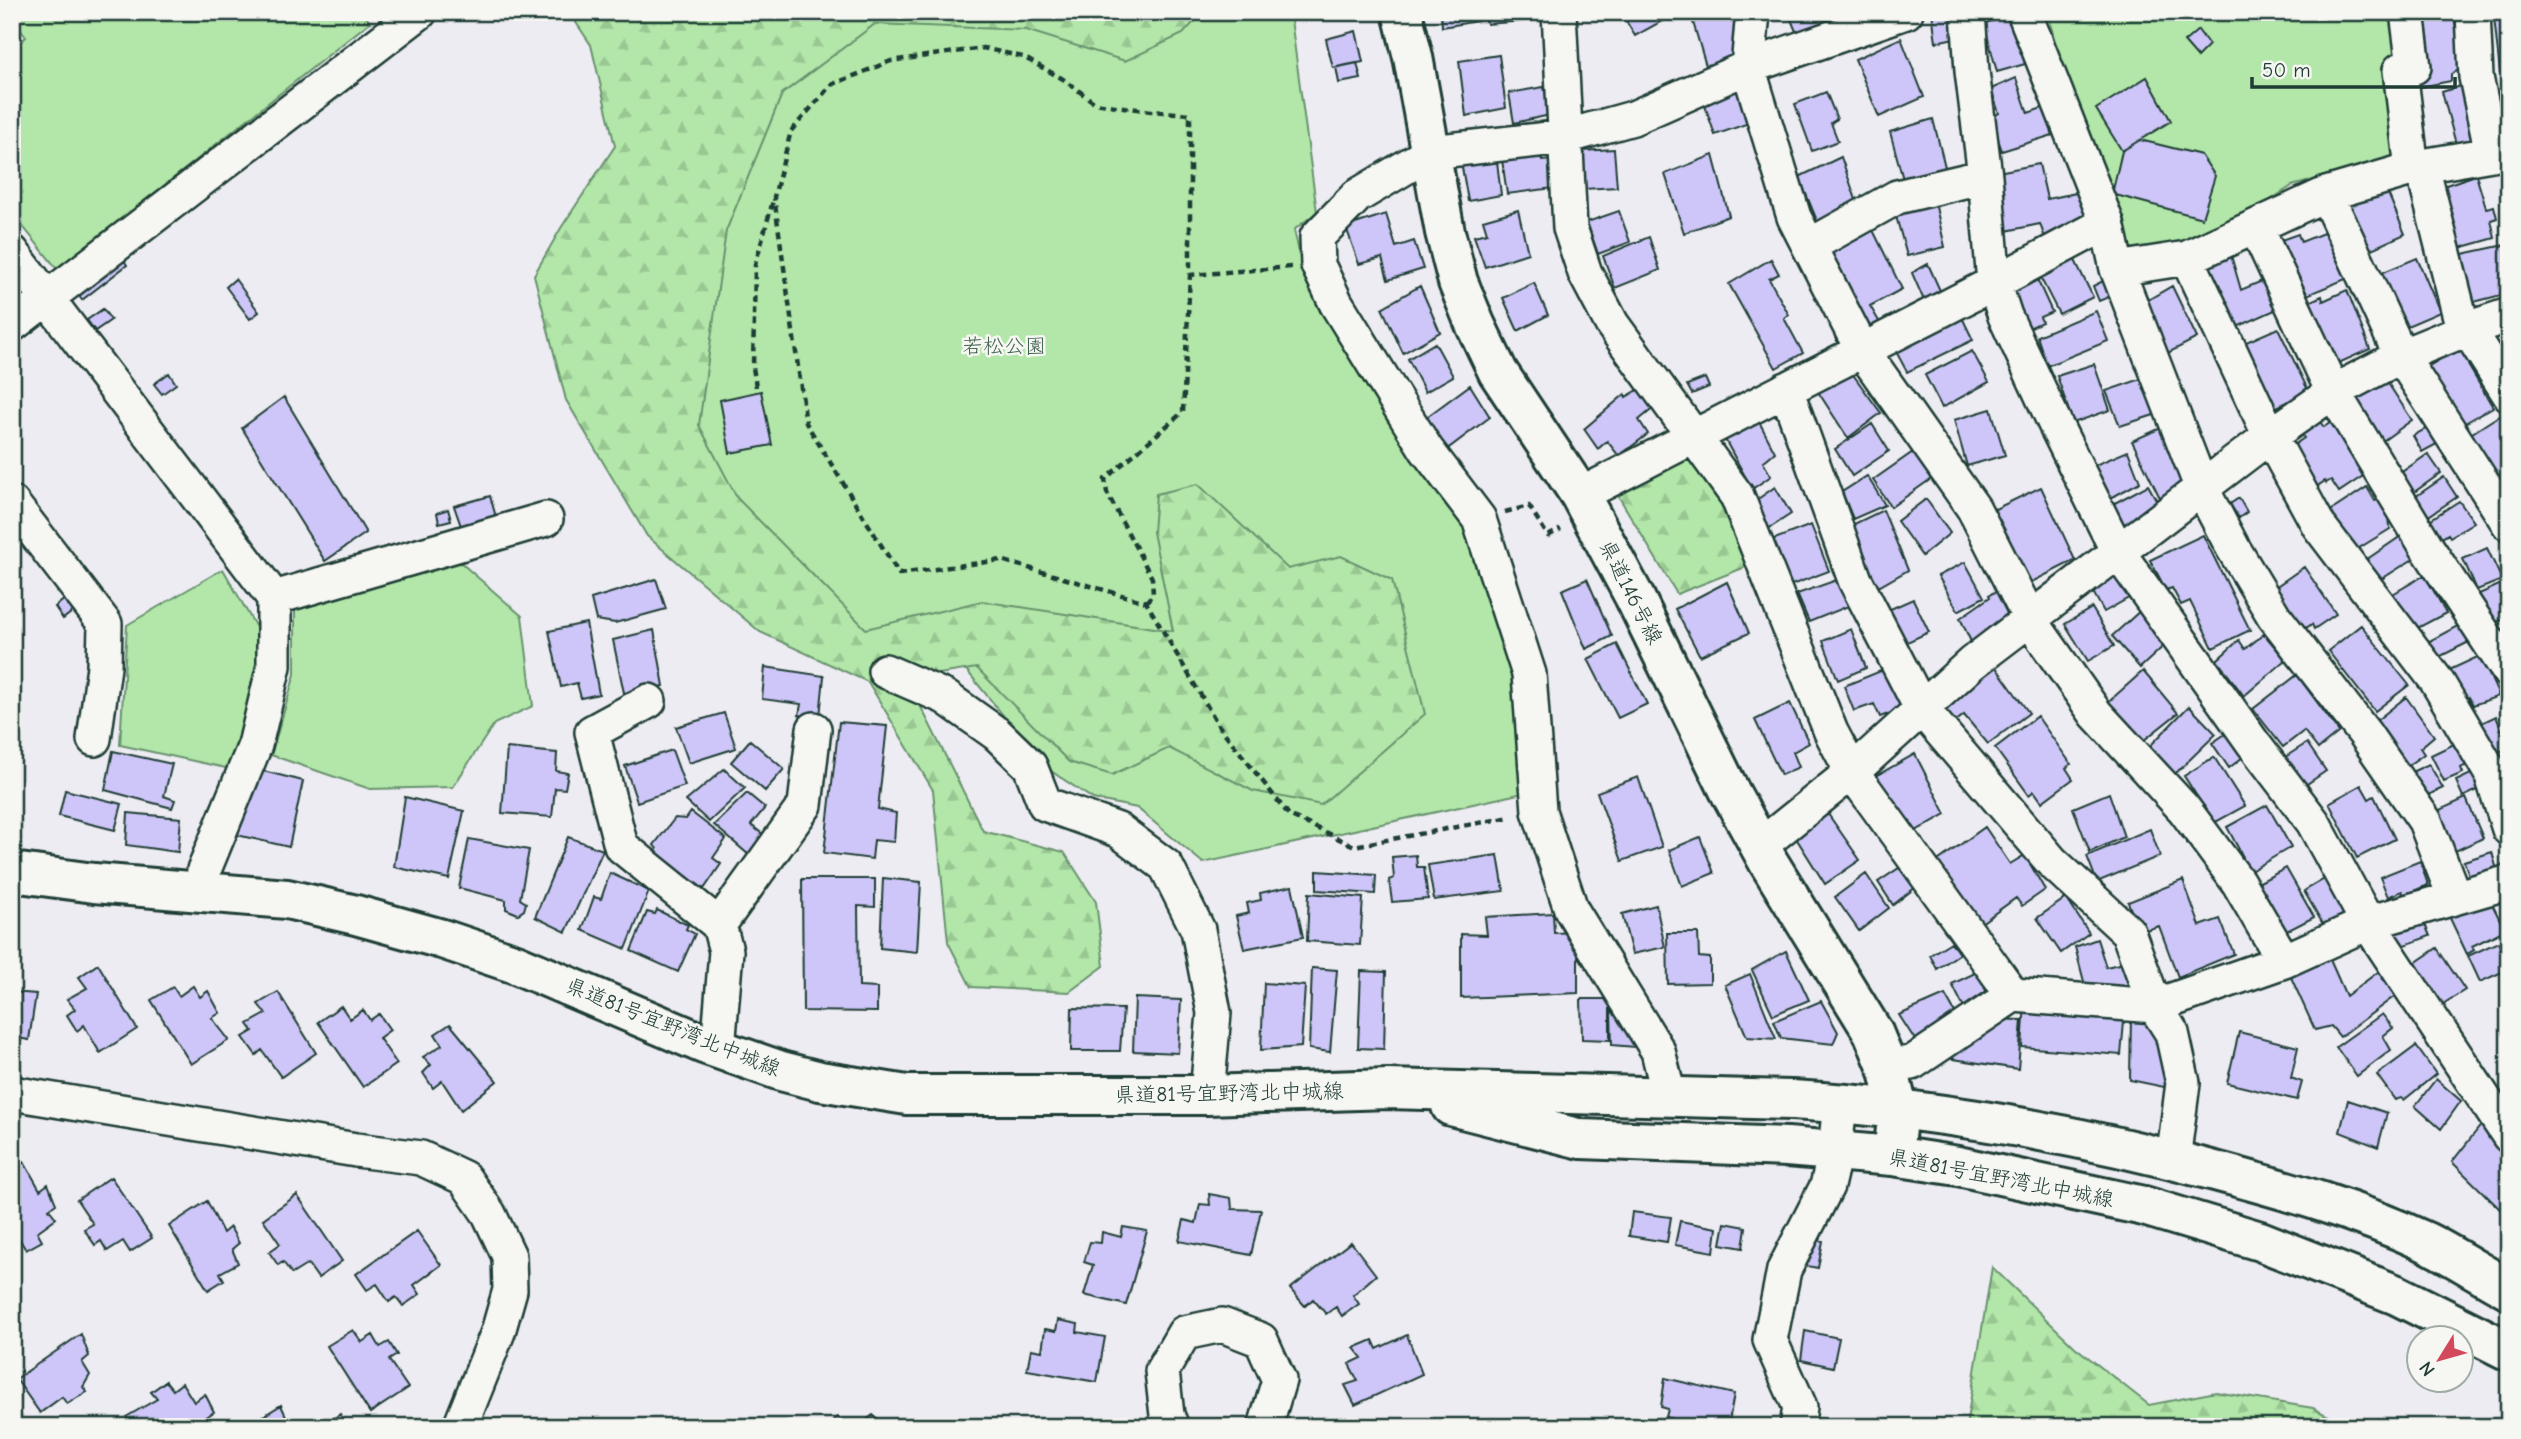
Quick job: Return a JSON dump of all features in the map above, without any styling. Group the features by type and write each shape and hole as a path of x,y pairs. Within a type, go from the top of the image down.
{"main road":[{"name":"県道146号線","path":"1402,12 1445,232 1458,282 1475,324 1572,510 1634,596 1729,790 1760,846 1811,935 1873,1032 1898,1109 1893,1156"},
{"name":"県道81号宜野湾北中城線","path":"12,872 202,893 287,899 442,939 516,964 718,1049 781,1072 907,1095 1207,1095 1388,1089 1840,1102 1966,1117 2127,1147 2287,1190 2426,1242 2509,1289"},
{"name":"県道81号宜野湾北中城線","path":"1388,1089 1581,1139 1787,1147 1893,1156 1958,1166 2144,1206 2260,1241 2397,1295 2509,1351"}],"street":[{"path":"12,325 420,12"},
{"path":"1559,12 1570,228 1585,273 1612,324 1737,496 1830,732 1852,772 2013,995"},
{"path":"1753,12 1748,67 1794,217 1862,350 1973,509 2031,621 2096,714 2184,809 2223,861 2284,961"},
{"path":"1669,1096 1658,1051 1571,909 1539,811 1529,674 1479,519 1426,449 1336,303 1318,265 1317,237 1357,196 1431,152 1565,137 1633,118 1748,67 1906,12"},
{"path":"1968,12 1994,283 2004,316 2118,552 2253,743 2313,822 2368,923 2509,1136"},
{"path":"2024,12 2107,223 2117,269 2202,489 2233,548 2274,616 2365,734 2425,821 2454,896"},
{"path":"2407,12 2414,68 2400,70 2417,168 2460,317 2509,394"},
{"path":"2117,269 2187,258 2326,194 2417,168 2501,152 2476,77 2473,12"},
{"path":"1809,246 1897,197 1985,176"},
{"path":"2326,194 2401,356 2509,524"},
{"path":"1572,510 1693,436 2107,223"},
{"path":"2256,226 2333,392 2428,549 2509,672"},
{"path":"12,252 274,598 274,666 256,745 204,870 202,893"},
{"path":"2187,258 2270,436 2319,526 2436,680 2491,773 2509,829"},
{"path":"1760,846 1852,772 1972,663 2031,621 2270,436 2333,392 2401,356 2509,315"},
{"path":"1786,389 1855,580 1921,708 2052,862 2128,932 2155,1006 2172,1033 2183,1083 2173,1160"},
{"path":"12,503 105,624 104,667 94,739"},
{"path":"274,598 546,519"},
{"path":"885,671 945,697 997,734 1030,766 1045,804 1118,830 1166,866 1198,930 1212,1001 1214,1013 1207,1095"},
{"path":"649,701 592,732 621,846 719,925 726,951 718,1049"},
{"path":"719,925 805,804 814,729"},
{"path":"1886,1066 1912,1063 2013,995 2155,1006 2284,961 2368,923 2509,882"},
{"path":"12,1093 421,1158 464,1178 489,1213 509,1256 510,1290 498,1332 460,1427"},
{"path":"1797,1427 1800,1406 1770,1340 1784,1270 1827,1186 1835,1152 1840,1102"},
{"path":"1172,1427 1167,1415 1162,1371 1184,1333 1222,1325 1261,1340 1279,1380 1265,1427"}],"path":[{"path":"756,387 753,367 755,265 791,131 831,85 891,61 983,48 1023,57 1063,79 1095,103 1190,114 1190,275 1182,412 1105,479 1107,493 1153,578 1153,594 1146,602"},
{"path":"774,197 806,423 899,574 1001,560 1146,602 1219,726 1289,816 1354,846 1539,811"},
{"path":"1190,275 1318,265"},
{"path":"1479,519 1529,506 1548,536 1572,510"}],"green space":[{"path":"12,12 362,12 370,22 58,270 12,213 12,49 26,37 12,19"},
{"path":"569,12 1203,12 1183,34 1125,61 1026,30 875,24 782,94 726,231 699,425 737,498 866,629 982,601 1173,631 1153,532 1156,494 1198,484 1288,569 1341,556 1392,580 1425,714 1321,805 1253,791 1169,748 1112,775 1069,762 977,668 907,679 983,831 1064,852 1096,902 1104,966 1069,992 971,987 948,942 933,790 868,682 760,632 647,536 566,400 534,275 561,228 615,146 591,45"},
{"name":"若松公園","path":"693,12 1290,12 1317,212 1294,230 1304,274 1462,490 1510,660 1528,792 1203,863 1137,808 1093,799 1045,767 951,651 859,649 783,569 684,424"},
{"path":"2048,12 2394,12 2399,53 2399,157 2292,186 2206,242 2132,257 2060,65"},
{"path":"1692,443 1756,563 1677,594 1613,487"},
{"path":"453,556 522,616 533,706 494,724 453,787 370,789 271,755 295,674 295,601"},
{"path":"223,569 262,638 252,706 235,770 120,745 127,625"},
{"path":"1992,1267 2075,1347 2149,1405 2216,1392 2313,1408 2349,1427 1966,1427"}],"building":[{"path":"1441,12 1477,12 1478,21 1442,27"},
{"path":"1486,12 1522,12 1523,21 1487,24"},
{"path":"1629,12 1671,12 1673,15 1635,36 1623,16"},
{"path":"1690,12 1740,12 1736,56 1706,66"},
{"path":"1788,12 1839,12 1841,16 1797,34"},
{"path":"1932,12 1956,12 1959,37 1936,42"},
{"path":"2419,12 2453,12 2463,68 2451,74 2451,81 2415,88"},
{"path":"2509,15 2509,72 2500,73 2494,17"},
{"path":"2012,16 2025,64 1997,72 1984,23"},
{"path":"2198,30 2209,45 2197,57 2184,42"},
{"path":"1356,31 1363,62 1333,68 1326,39"},
{"path":"1901,38 1924,97 1879,117 1855,59"},
{"path":"1499,55 1506,108 1466,116 1459,61"},
{"path":"1357,63 1361,79 1339,83 1336,67"},
{"path":"2147,77 2171,121 2122,151 2096,109"},
{"path":"2016,78 2028,113 2048,106 2059,133 2002,151 1991,118 1999,113 1991,89"},
{"path":"1736,82 1749,123 1715,135 1701,94"},
{"path":"2469,83 2483,139 2456,144 2442,92"},
{"path":"1544,87 1550,115 1514,123 1509,93"},
{"path":"1826,92 1837,119 1831,123 1838,141 1812,151 1795,104"},
{"path":"1933,119 1946,171 1904,183 1890,132"},
{"path":"2140,140 2201,155 2215,176 2202,218 2112,194 2122,151"},
{"path":"1540,148 1542,161 1552,160 1562,187 1507,194 1501,153"},
{"path":"1614,149 1617,187 1584,189 1582,151"},
{"path":"1496,153 1501,195 1468,201 1460,156"},
{"path":"1713,155 1729,216 1684,233 1665,174"},
{"path":"1841,157 1860,211 1820,228 1799,177"},
{"path":"2039,164 2047,199 2081,192 2093,220 2045,238 2040,224 2006,231 1998,172"},
{"path":"2476,175 2486,208 2494,206 2497,218 2491,220 2495,238 2456,249 2437,188"},
{"path":"2385,186 2405,234 2365,252 2345,202"},
{"path":"1934,198 1945,247 1907,256 1894,209"},
{"path":"1518,210 1528,253 1485,267 1474,236 1487,233 1483,220"},
{"path":"1619,211 1630,242 1598,254 1587,222"},
{"path":"1386,214 1396,247 1414,241 1423,269 1388,280 1382,258 1359,264 1346,227"},
{"path":"1871,226 1902,289 1870,306 1880,323 1865,330 1825,250"},
{"path":"2326,232 2348,278 2307,295 2281,240 2298,234 2301,242"},
{"path":"1649,237 1660,270 1615,288 1603,256"},
{"path":"2509,244 2509,293 2470,303 2458,255"},
{"path":"2070,250 2093,297 2059,314 2035,267"},
{"path":"2230,252 2241,290 2262,281 2275,310 2235,328 2201,260"},
{"path":"120,254 127,265 82,300 74,289"},
{"path":"2417,258 2440,312 2405,327 2381,273"},
{"path":"1771,259 1779,274 1769,279 1789,315 1784,318 1803,353 1776,368 1729,284"},
{"path":"1928,264 1942,295 1925,303 1912,273"},
{"path":"2036,277 2052,312 2040,317 2042,322 2029,328 2012,289"},
{"path":"2109,278 2116,294 2099,301 2093,286"},
{"path":"235,279 259,312 250,319 226,287"},
{"path":"1534,283 1548,315 1518,331 1503,298"},
{"path":"1420,286 1440,332 1403,353 1382,308"},
{"path":"2172,286 2197,338 2166,354 2143,303"},
{"path":"2347,290 2370,349 2332,366 2304,304 2322,296 2323,301"},
{"path":"103,309 111,320 95,331 87,320"},
{"path":"1958,309 1973,340 1907,372 1892,344"},
{"path":"2096,311 2108,341 2047,366 2037,336"},
{"path":"2278,328 2309,392 2268,411 2237,346"},
{"path":"1435,343 1453,376 1425,392 1408,359"},
{"path":"2461,347 2471,363 2468,365 2493,407 2458,427 2424,369"},
{"path":"1972,351 1989,382 1942,408 1925,375"},
{"path":"2094,364 2110,410 2073,423 2057,376"},
{"path":"1846,365 1881,413 1848,438 1811,381"},
{"path":"2380,371 2412,420 2377,445 2344,395"},
{"path":"169,373 176,384 162,394 154,384"},
{"path":"1705,378 1709,387 1692,394 1687,385"},
{"path":"2144,378 2157,414 2120,426 2106,391"},
{"path":"1470,385 1490,417 1446,450 1424,419"},
{"path":"1643,387 1656,406 1639,420 1648,434 1619,456 1607,441 1598,449 1584,429 1625,394 1626,397"},
{"path":"761,391 772,445 730,453 720,400"},
{"path":"284,397 366,533 325,561 242,428"},
{"path":"1991,409 2005,455 1967,466 1954,420"},
{"path":"1755,414 1775,452 1763,462 1771,476 1752,489 1722,434"},
{"path":"2500,415 2509,428 2509,499 2466,437"},
{"path":"2333,421 2366,474 2339,492 2331,480 2316,487 2291,447 2320,422 2324,427"},
{"path":"2438,422 2446,439 2422,452 2413,436"},
{"path":"1872,424 1889,451 1852,476 1835,449"},
{"path":"2163,427 2193,487 2162,502 2132,441"},
{"path":"2128,451 2140,482 2109,499 2095,465"},
{"path":"1913,452 1931,479 1891,507 1873,480"},
{"path":"2428,454 2441,473 2410,495 2396,476"},
{"path":"1867,476 1885,505 1853,519 1842,492"},
{"path":"2444,477 2457,497 2424,519 2412,499"},
{"path":"2148,485 2162,510 2127,532 2111,505"},
{"path":"1775,487 1791,514 1768,529 1755,501"},
{"path":"2041,487 2075,560 2028,584 1993,510"},
{"path":"2367,487 2375,501 2381,498 2389,512 2390,529 2351,553 2326,514"},
{"path":"490,496 496,517 461,526 454,506"},
{"path":"2239,498 2247,512 2239,518 2230,504"},
{"path":"1926,499 1950,533 1922,556 1897,521"},
{"path":"2459,501 2474,522 2436,542 2425,523"},
{"path":"448,509 451,520 439,523 437,513"},
{"path":"1883,510 1908,570 1873,590 1850,526"},
{"path":"1811,525 1829,571 1789,586 1772,540"},
{"path":"2407,532 2421,554 2372,585 2360,564"},
{"path":"2203,535 2250,630 2213,648 2190,601 2181,605 2172,588 2166,590 2150,560"},
{"path":"2487,548 2502,580 2477,590 2463,559"},
{"path":"1965,562 1984,597 1958,611 1938,576"},
{"path":"2117,567 2132,596 2104,612 2088,583"},
{"path":"2304,567 2336,614 2314,629 2312,624 2300,632 2271,590"},
{"path":"2425,575 2446,613 2412,631 2391,595"},
{"path":"1848,576 1856,603 1809,622 1797,594"},
{"path":"656,579 666,609 615,623 596,620 591,599"},
{"path":"1587,579 1612,636 1586,649 1562,590"},
{"path":"2508,581 2509,617 2492,624 2479,594"},
{"path":"1727,582 1749,633 1700,656 1675,609"},
{"path":"2004,587 2020,617 1972,644 1960,618"},
{"path":"71,594 80,606 63,619 55,607"},
{"path":"1913,599 1929,632 1903,644 1888,610"},
{"path":"2092,608 2114,646 2088,661 2065,624"},
{"path":"2141,610 2169,641 2140,668 2112,636"},
{"path":"586,623 599,694 581,698 577,683 561,687 549,631"},
{"path":"2463,623 2473,640 2431,661 2420,646"},
{"path":"2361,625 2409,685 2375,711 2328,651"},
{"path":"1851,629 1866,668 1838,680 1823,641"},
{"path":"654,630 664,686 624,693 613,640"},
{"path":"2264,634 2286,660 2244,696 2217,660 2239,640 2245,649"},
{"path":"1617,644 1647,704 1618,718 1588,659"},
{"path":"2486,653 2493,670 2488,672 2499,696 2473,705 2469,697 2458,702 2445,672"},
{"path":"1990,659 2029,713 1988,744 1964,715 1950,726 1933,705"},
{"path":"765,667 824,676 820,717 799,715 801,704 762,699"},
{"path":"1888,668 1905,708 1880,717 1874,704 1854,711 1844,686"},
{"path":"2143,671 2178,713 2139,744 2106,704"},
{"path":"2297,675 2339,732 2318,749 2304,731 2283,747 2253,709"},
{"path":"2406,697 2434,736 2420,748 2424,754 2404,768 2389,751 2395,747 2372,724"},
{"path":"1790,703 1809,743 1793,752 1799,767 1781,775 1755,720"},
{"path":"2189,706 2216,734 2175,774 2149,747"},
{"path":"724,713 736,748 689,763 676,727"},
{"path":"2037,716 2071,764 2066,768 2073,779 2042,802 2034,791 2029,795 1995,748"},
{"path":"2496,716 2509,748 2487,757 2473,727"},
{"path":"839,722 887,726 878,809 896,813 894,842 874,840 872,859 824,853"},
{"path":"2233,729 2248,753 2229,768 2212,743"},
{"path":"750,740 784,769 765,791 731,762"},
{"path":"2307,743 2326,771 2301,788 2282,759"},
{"path":"2456,743 2470,763 2461,768 2463,773 2444,781 2431,755"},
{"path":"507,748 557,753 556,771 568,773 565,789 555,788 552,817 502,813"},
{"path":"672,750 685,786 637,802 625,766"},
{"path":"113,751 172,764 164,796 175,800 172,808 105,790"},
{"path":"1915,754 1946,814 1912,833 1901,826 1876,776"},
{"path":"2214,757 2245,806 2214,823 2184,776"},
{"path":"2429,764 2443,788 2422,798 2407,774"},
{"path":"255,769 303,781 289,847 237,835"},
{"path":"724,769 745,788 709,822 686,801"},
{"path":"2475,772 2482,788 2463,797 2456,781"},
{"path":"1638,777 1662,847 1622,861 1597,792"},
{"path":"2361,785 2369,799 2374,796 2395,839 2357,858 2329,803"},
{"path":"65,790 122,804 115,830 59,816"},
{"path":"747,793 765,808 751,825 765,836 749,855 714,825"},
{"path":"2109,793 2124,837 2090,852 2073,808"},
{"path":"405,797 464,811 449,879 394,867"},
{"path":"2466,798 2483,838 2449,854 2433,813"},
{"path":"2267,805 2291,847 2247,873 2239,860 2243,857 2227,827"},
{"path":"691,812 726,839 713,858 721,864 704,889 656,854 654,845 675,818 686,819"},
{"path":"128,813 181,818 178,852 126,845"},
{"path":"1828,814 1860,860 1825,884 1791,830 1808,827"},
{"path":"1985,827 2010,864 2025,855 2045,890 2022,906 2016,898 1977,926 1935,863"},
{"path":"2150,829 2160,856 2097,882 2087,856"},
{"path":"568,837 603,850 566,932 535,917"},
{"path":"1700,837 1714,873 1682,886 1669,850"},
{"path":"469,839 529,850 520,899 526,903 524,910 518,914 506,909 506,900 459,888"},
{"path":"2492,852 2497,870 2470,878 2464,861"},
{"path":"1416,855 1417,867 1424,867 1428,899 1392,902 1389,880 1394,878 1392,857"},
{"path":"1498,855 1504,891 1434,900 1428,865"},
{"path":"2420,861 2428,885 2404,895 2402,891 2388,897 2380,877"},
{"path":"1902,866 1916,887 1893,905 1878,882"},
{"path":"2286,868 2314,917 2283,933 2256,884"},
{"path":"1317,871 1376,875 1375,894 1317,890"},
{"path":"610,873 649,891 626,949 582,930 594,897 601,899"},
{"path":"1866,874 1889,908 1859,931 1835,897"},
{"path":"2328,877 2347,913 2324,926 2304,891"},
{"path":"883,878 921,882 917,952 880,948"},
{"path":"802,879 875,879 875,907 858,906 859,987 877,988 877,1012 803,1011"},
{"path":"2183,880 2200,926 2220,919 2234,954 2178,977 2159,926 2139,932 2128,902"},
{"path":"1292,886 1303,937 1244,949 1236,916 1249,913 1247,903 1261,900 1260,893"},
{"path":"1309,893 1363,898 1360,945 1307,941"},
{"path":"2066,898 2089,933 2061,953 2037,918"},
{"path":"2489,898 2505,930 2472,946 2474,950 2467,954 2448,914"},
{"path":"1656,905 1665,947 1632,954 1622,914"},
{"path":"657,910 688,925 686,929 695,934 678,972 631,951 647,912 655,914"},
{"path":"1553,913 1554,933 1578,932 1578,993 1461,998 1461,934 1487,935 1485,917"},
{"path":"2420,913 2430,936 2397,948 2386,924"},
{"path":"1667,933 1698,933 1699,957 1710,958 1710,983 1668,984"},
{"path":"2097,939 2106,967 2132,961 2140,992 2088,997 2075,947"},
{"path":"1951,942 1959,954 1937,969 1930,955"},
{"path":"2498,942 2509,969 2480,982 2468,956"},
{"path":"2437,948 2465,990 2435,1009 2409,967"},
{"path":"1786,951 1809,1000 1773,1015 1752,970"},
{"path":"2327,953 2346,996 2378,972 2395,996 2340,1037 2331,1026 2315,1030 2289,973"},
{"path":"98,964 137,1029 100,1053 84,1025 77,1031 67,1015 75,1009 67,999 87,988 79,977"},
{"path":"1312,968 1337,970 1330,1052 1309,1049"},
{"path":"1361,971 1386,972 1384,1049 1358,1048"},
{"path":"1977,972 1990,999 1965,1010 1952,984"},
{"path":"1750,974 1776,1039 1747,1037 1725,985"},
{"path":"1264,983 1305,986 1301,1047 1261,1050"},
{"path":"193,986 200,997 208,991 220,1013 212,1018 229,1040 191,1064 151,1000 173,987 179,996"},
{"path":"12,992 36,994 29,1040 12,1037"},
{"path":"278,992 316,1053 281,1077 262,1050 256,1055 243,1037 253,1031 248,1024 266,1014 258,1004"},
{"path":"1945,995 1958,1018 1917,1043 1899,1015"},
{"path":"1135,998 1181,1000 1178,1053 1133,1051"},
{"path":"1581,999 1610,999 1610,1040 1582,1039"},
{"path":"1821,1001 1838,1032 1833,1044 1781,1038 1774,1021"},
{"path":"2025,1003 2125,1011 2121,1055 2022,1047"},
{"path":"341,1006 350,1019 363,1010 370,1020 379,1014 390,1030 379,1038 397,1064 363,1087 318,1022"},
{"path":"1072,1008 1123,1009 1120,1051 1071,1051"},
{"path":"1611,1012 1623,1013 1636,1037 1635,1047 1612,1045"},
{"path":"2382,1014 2393,1028 2383,1036 2391,1050 2357,1076 2336,1047"},
{"path":"2131,1015 2153,1020 2169,1088 2130,1080"},
{"path":"1989,1019 2022,1020 2018,1069 1947,1058"},
{"path":"450,1024 497,1081 461,1110 442,1081 433,1088 423,1073 431,1065 423,1057 442,1045 435,1034"},
{"path":"2239,1032 2298,1047 2291,1078 2302,1082 2297,1100 2227,1083"},
{"path":"2416,1046 2436,1074 2404,1100 2395,1100 2377,1075"},
{"path":"2436,1079 2461,1101 2441,1129 2415,1106"},
{"path":"2348,1100 2387,1113 2378,1147 2340,1132"},
{"path":"2482,1124 2509,1156 2509,1218 2452,1162"},
{"path":"24,1162 40,1190 48,1184 56,1204 49,1209 56,1218 37,1232 42,1241 26,1250 12,1227 12,1170"},
{"path":"111,1177 152,1238 130,1252 123,1241 107,1251 101,1241 95,1245 84,1229 93,1224 77,1200"},
{"path":"1209,1194 1231,1198 1232,1209 1261,1210 1251,1255 1179,1241 1184,1220 1196,1223 1200,1204 1210,1205"},
{"path":"297,1195 342,1261 318,1278 308,1264 292,1274 283,1262 278,1265 269,1252 280,1244 263,1219"},
{"path":"207,1201 223,1233 230,1227 239,1243 232,1249 238,1263 220,1273 224,1280 208,1290 169,1226"},
{"path":"1632,1212 1671,1217 1667,1242 1629,1236"},
{"path":"1680,1221 1717,1228 1714,1252 1675,1245"},
{"path":"1725,1223 1746,1227 1743,1248 1721,1244"},
{"path":"1123,1227 1147,1231 1126,1305 1084,1295 1093,1265 1084,1262 1090,1242 1101,1243 1102,1232 1121,1237"},
{"path":"417,1231 441,1265 414,1285 420,1294 403,1306 396,1297 389,1302 377,1284 367,1290 356,1274"},
{"path":"1806,1238 1823,1241 1818,1268 1802,1265"},
{"path":"1351,1242 1376,1275 1353,1295 1359,1304 1342,1316 1336,1307 1326,1314 1313,1299 1305,1306 1290,1289"},
{"path":"1058,1320 1078,1324 1077,1332 1105,1337 1097,1382 1027,1370 1031,1349 1042,1351 1045,1329 1056,1331"},
{"path":"353,1330 362,1342 373,1335 380,1347 389,1342 397,1355 389,1360 408,1388 370,1413 327,1346"},
{"path":"1805,1331 1839,1338 1833,1367 1801,1360"},
{"path":"81,1334 89,1356 82,1362 90,1375 83,1387 87,1392 67,1404 62,1397 40,1413 16,1379"},
{"path":"1407,1335 1422,1374 1355,1405 1345,1385 1358,1381 1349,1364 1362,1358 1354,1348 1373,1340 1377,1349"},
{"path":"1665,1378 1734,1394 1728,1427 1676,1427 1677,1420 1666,1417 1668,1409 1661,1407"},
{"path":"166,1381 173,1390 182,1383 194,1402 205,1394 214,1412 190,1427 132,1427 126,1417 157,1399 151,1392"},
{"path":"281,1405 289,1423 284,1427 246,1427"},
{"path":"340,1414 348,1427 322,1427"},
{"path":"873,1415 887,1427 828,1427 837,1417 847,1423 865,1421"}]}
